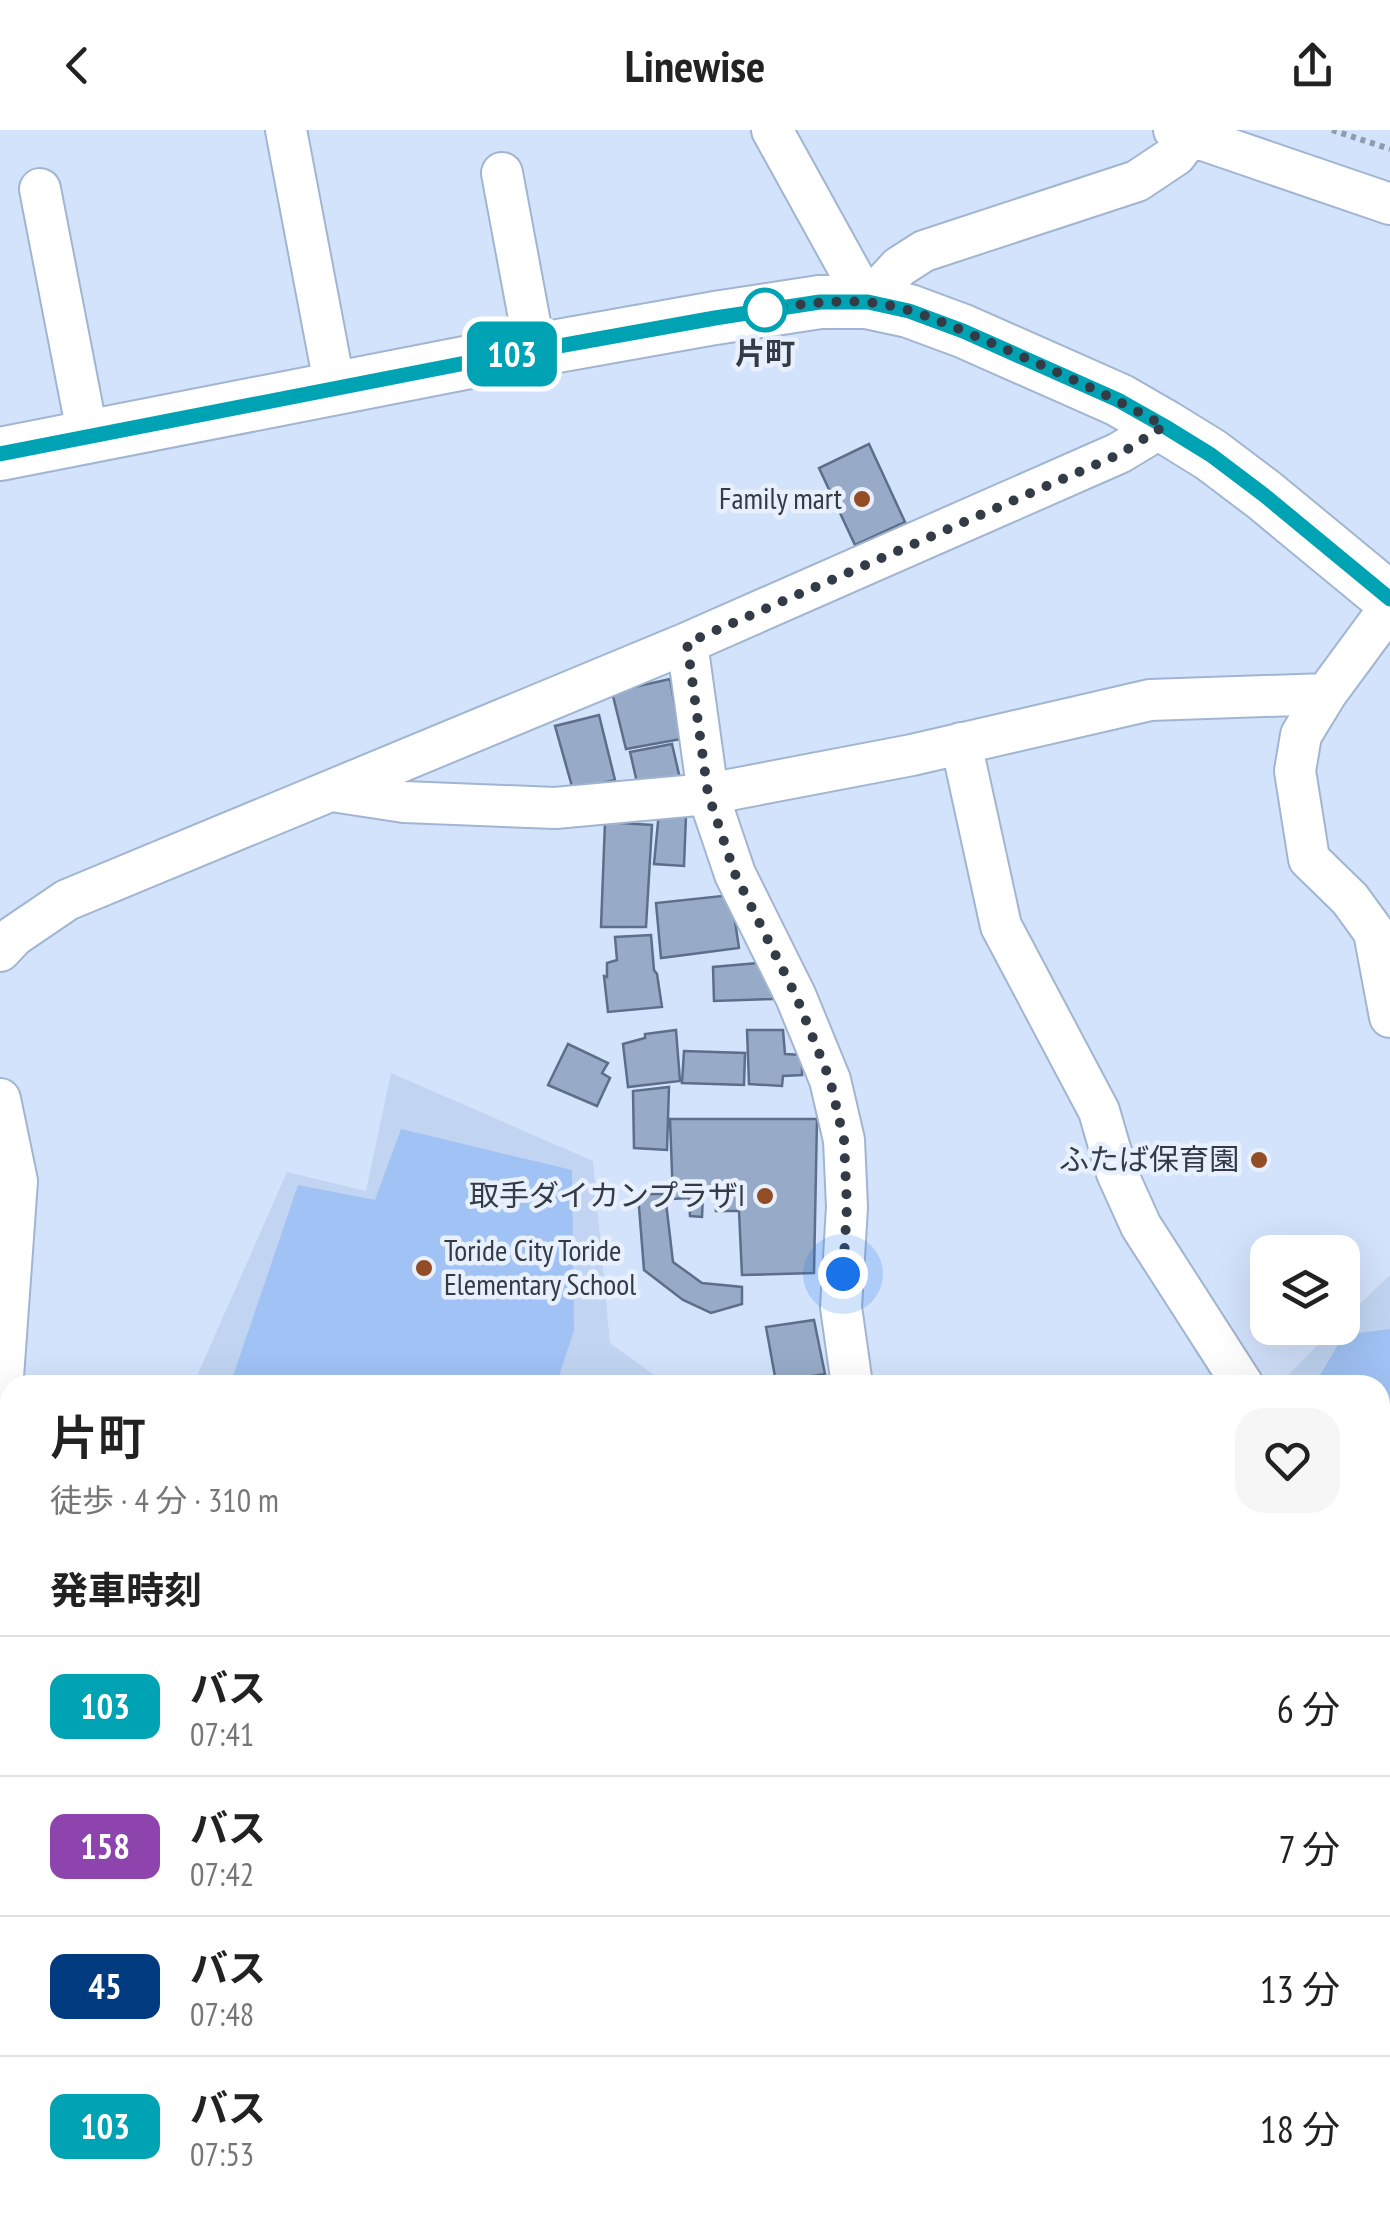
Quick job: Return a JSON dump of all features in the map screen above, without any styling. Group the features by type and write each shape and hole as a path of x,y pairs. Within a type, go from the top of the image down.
{"main road":[{"path":"0,454 535,350 780,307 868,302 909,311 963,331 1118,400 1164,426 1264,495 1390,603"}],"street":[{"path":"286,130 335,388"},
{"path":"772,130 868,302 898,267 924,251 1137,182 1176,155 1182,133 1390,204"},
{"path":"502,173 535,350"},
{"path":"40,189 88,436"},
{"path":"5,934 68,900 687,643 1120,454 1164,426"},
{"path":"1390,603 1301,735 1296,772 1309,859 1350,899 1374,932 1390,1017"},
{"path":"687,643 708,794 735,874 796,996 830,1080 844,1140 847,1207 841,1307 851,1375"},
{"path":"332,790 404,802 555,808 708,794 961,744 1150,700 1326,694"},
{"path":"961,744 1001,926 1099,1110 1117,1173 1142,1226 1236,1375"},
{"path":"0,1100 17,1181 2,1375"},
{"path":"0,1405 0,1707"}],"path":[{"path":"1332,130 1390,148"}],"shaded area":[{"name":"Toride City Toride Elementary School","path":"391,1073 593,1161 610,1343 654,1375 197,1375 287,1172 366,1191"},
{"name":"Toride City Toride Elementary School","path":"401,1129 572,1170 574,1330 559,1375 233,1375 298,1185 375,1200"},
{"path":"1390,1275 1390,1375 1288,1375 1318,1345 1360,1345 1360,1304"},
{"path":"1390,1329 1390,1375 1320,1375 1338,1345 1360,1345 1360,1333"}],"building":[{"path":"869,444 905,522 855,545 819,468"},
{"path":"670,679 681,739 626,749 612,692"},
{"path":"599,715 615,780 573,790 555,726"},
{"path":"672,744 681,783 639,791 630,752"},
{"path":"659,812 686,815 684,866 654,864"},
{"path":"605,822 652,825 646,927 601,927"},
{"path":"731,895 739,948 661,958 656,903"},
{"path":"651,935 662,1007 608,1012 604,976 607,977 607,963 617,960 615,937"},
{"path":"769,962 773,999 714,1001 713,967"},
{"path":"676,1030 680,1081 628,1087 623,1044 645,1038 645,1034"},
{"path":"747,1030 783,1030 785,1054 802,1055 802,1075 783,1076 782,1086 749,1084"},
{"path":"568,1044 608,1063 602,1073 610,1078 597,1106 548,1085"},
{"path":"684,1051 745,1053 744,1085 682,1083"},
{"path":"669,1087 667,1150 634,1148 633,1091"},
{"name":"取手ダイカンプラザI","path":"670,1119 817,1119 814,1273 742,1275 739,1211 716,1211 715,1194 703,1194 702,1217 690,1216 689,1198 673,1199"},
{"path":"638,1194 665,1194 673,1262 702,1283 742,1287 742,1304 711,1313 683,1300 644,1270"},
{"path":"814,1320 825,1374 775,1375 766,1327"}],"bus line":[{"name":"103","path":"0,454 715,318 820,302 868,302 909,311 963,331 1118,400 1164,426 1264,495 1390,599"}],"place":[{"name":"片町","path":"765,310"},
{"name":"Family mart","path":"862,499"},
{"name":"ふたば保育園","path":"1259,1160"},
{"name":"取手ダイカンプラザI","path":"765,1196"},
{"name":"Toride City Toride Elementary School","path":"424,1268"}],"route":[{"path":"765,310 820,302 868,302 909,311 1088,386 1164,426 1120,454 687,643 708,794 735,874 796,996 830,1080 844,1140 847,1207 843,1274"}]}
